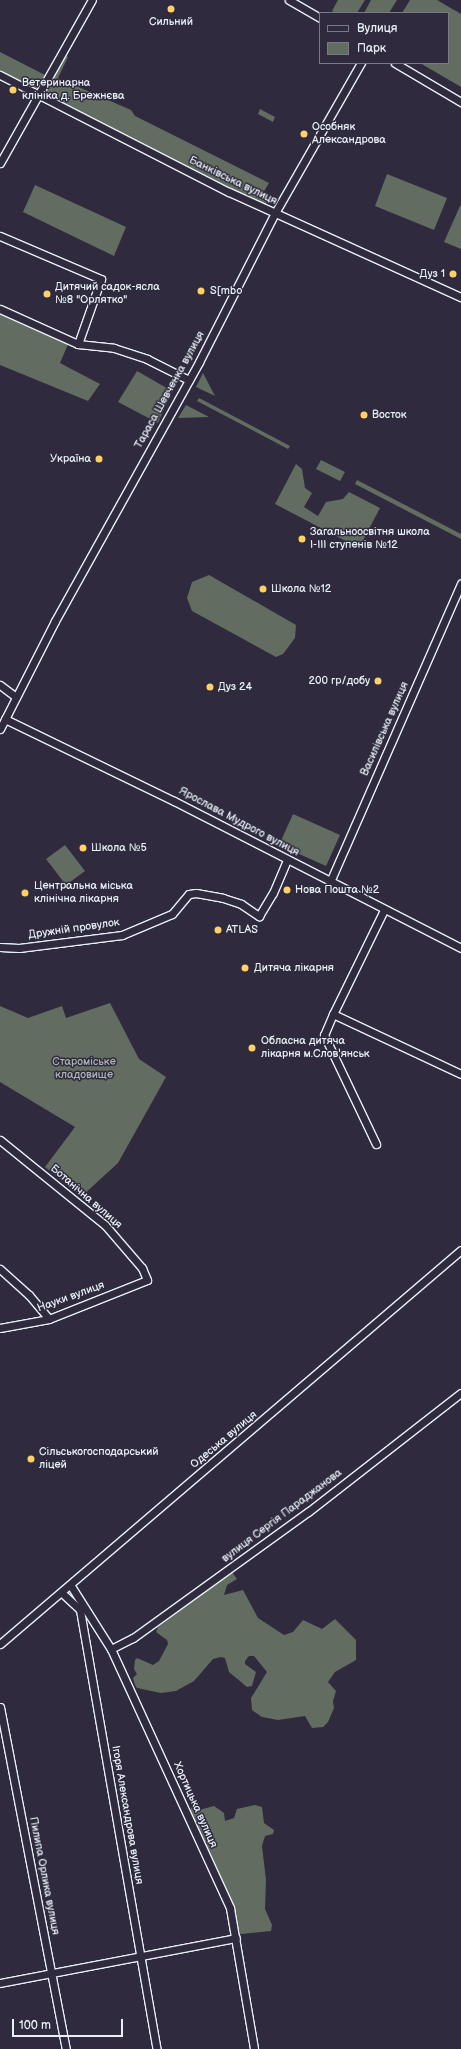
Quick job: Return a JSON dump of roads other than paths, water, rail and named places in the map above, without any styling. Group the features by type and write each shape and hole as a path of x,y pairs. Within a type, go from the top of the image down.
{"street":[{"path":"0,163 92,0"},
{"path":"289,0 319,17"},
{"name":"Тараса Шевченка вулиця","path":"0,729 55,621 189,380 274,214 360,64"},
{"path":"397,64 461,102"},
{"name":"Банківська вулиця","path":"0,75 274,214 461,298"},
{"path":"0,236 101,280 78,344"},
{"path":"0,309 78,344 114,348 147,359 189,380"},
{"name":"Василівська вулиця","path":"330,882 461,584"},
{"path":"0,685 16,697"},
{"name":"Ярослава Мудрого вулиця","path":"5,719 174,801 384,910 461,948"},
{"name":"Дружній провулок","path":"0,947 26,947 122,935 172,914 189,894 196,893 223,898 241,904 259,916 273,893 287,860"},
{"path":"376,1144 324,1035 384,910"},
{"path":"333,1014 461,1074"},
{"name":"Ботанічна вулиця","path":"0,1140 105,1225 142,1268 147,1280"},
{"name":"Одеська вулиця","path":"0,1644 71,1586 461,1250"},
{"path":"0,1269 29,1295 49,1319"},
{"name":"Науки вулиця","path":"0,1328 49,1319 147,1280"},
{"name":"вулиця Сергія Параджанова","path":"111,1649 133,1638 283,1530 461,1394"},
{"name":"Хортицька вулиця","path":"71,1586 111,1649 230,1908 254,2049"},
{"name":"Ігоря Александрова вулиця","path":"62,1593 80,1610 157,2049"},
{"name":"Пилипа Орлика вулиця","path":"0,1707 66,2049"},
{"path":"0,1983 236,1938"}],"place":[{"name":"Сильний","path":"171,9"},
{"name":"Ветеринарна клініка д. Брежнєва","path":"13,90"},
{"name":"Особняк Александрова","path":"304,134"},
{"name":"Дуз 1","path":"453,274"},
{"name":"S[mbo","path":"201,291"},
{"name":"Дитячий садок-ясла №8 \"Орлятко\"","path":"47,294"},
{"name":"Восток","path":"364,415"},
{"name":"Україна","path":"99,459"},
{"name":"Загальноосвітня школа І-ІІІ ступенів №12","path":"302,539"},
{"name":"Школа №12","path":"263,589"},
{"name":"200 гр/добу","path":"378,681"},
{"name":"Дуз 24","path":"210,687"},
{"name":"Школа №5","path":"83,848"},
{"name":"Нова Пошта №2","path":"287,890"},
{"name":"Центральна міська клінічна лікарня","path":"25,893"},
{"name":"ATLAS","path":"218,930"},
{"name":"Дитяча лікарня","path":"245,968"},
{"name":"Обласна дитяча лікарня м.Слов'янськ","path":"252,1048"},
{"name":"Сільськогосподарський ліцей","path":"31,1459"}],"park label":[{"name":"Староміське кладовище","path":"84,1069"}]}
